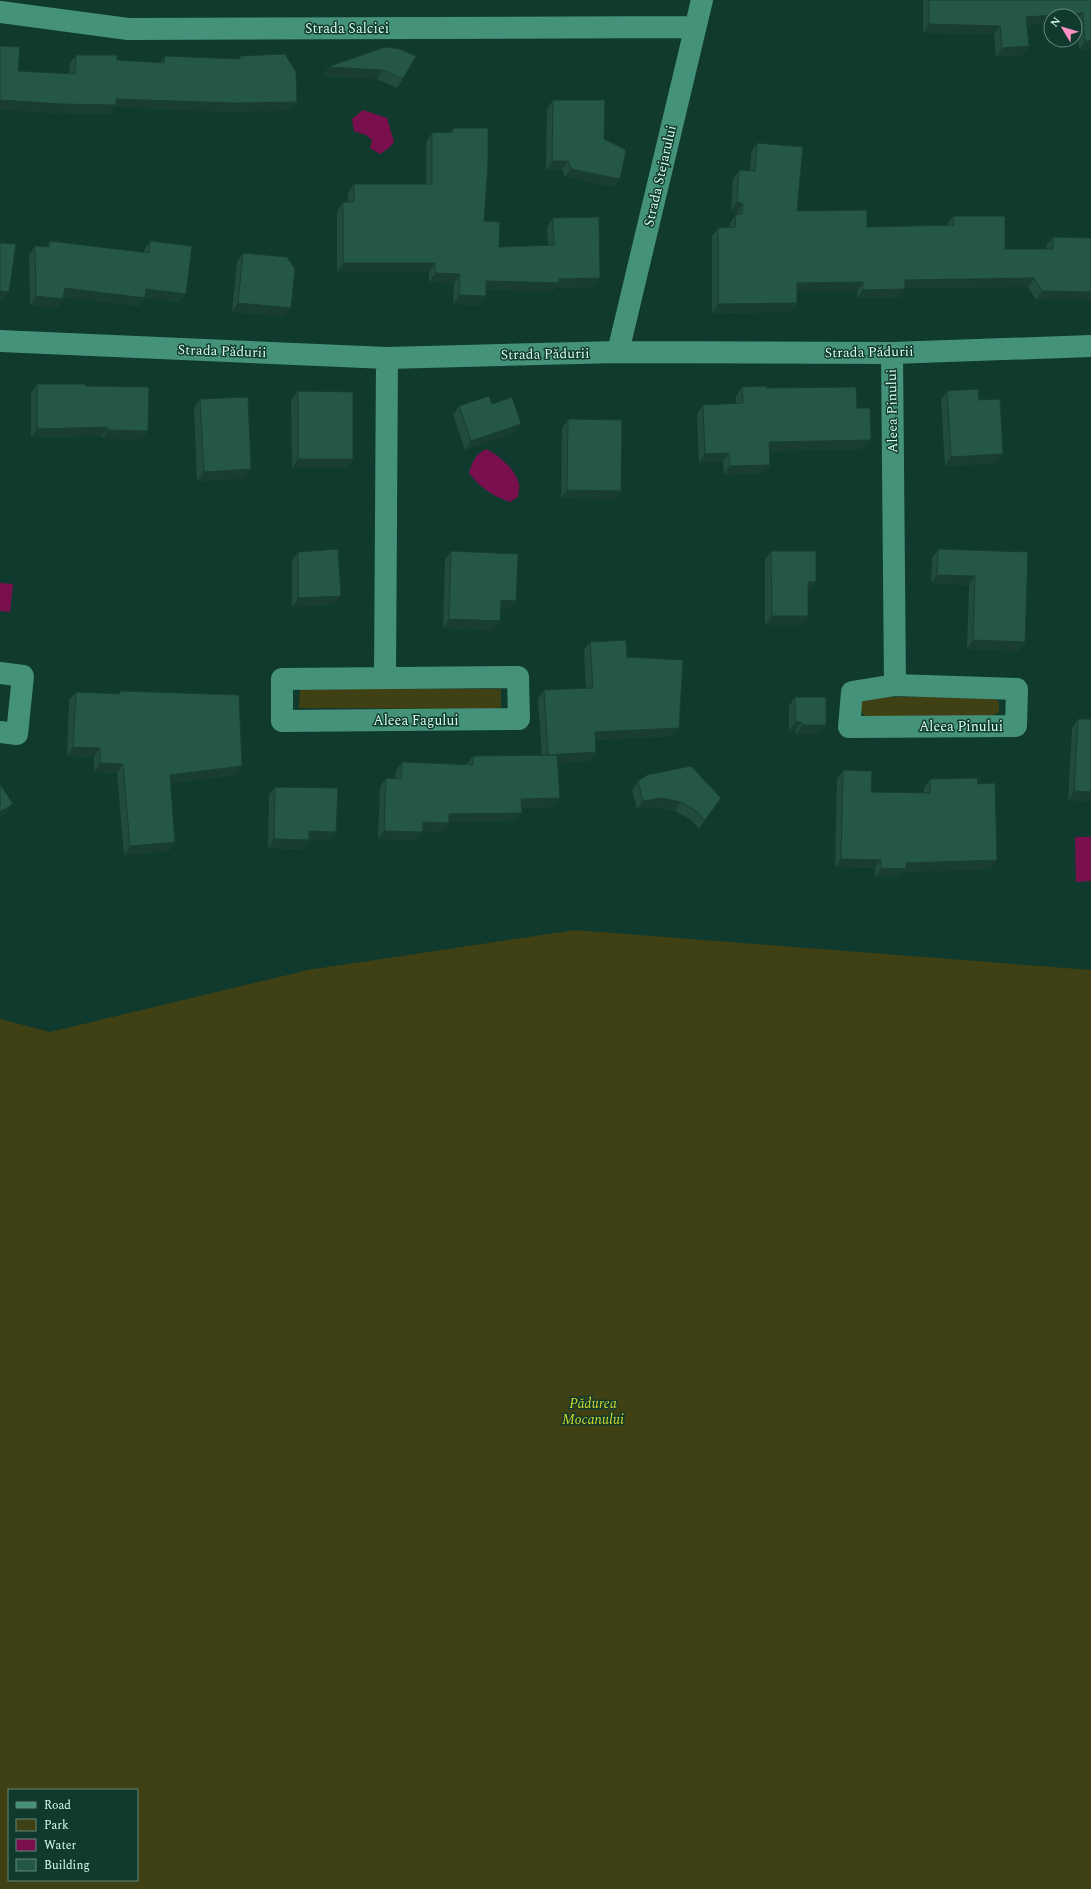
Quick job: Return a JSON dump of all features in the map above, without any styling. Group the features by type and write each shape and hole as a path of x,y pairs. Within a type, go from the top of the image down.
{"street":[{"name":"Strada Stejarului","path":"618,352 702,0"},
{"name":"Strada Salciei","path":"0,12 128,29 695,27"},
{"name":"Strada Pădurii","path":"0,341 387,358 618,352 892,353 1091,346"},
{"name":"Aleea Pinului","path":"892,353 895,685"},
{"path":"385,678 387,358"},
{"path":"0,673 23,676 17,734 0,732"},
{"name":"Aleea Fagului","path":"518,677 519,719 282,721 282,679 385,678 518,677"},
{"name":"Aleea Pinului","path":"895,685 1017,688 1016,726 849,727 852,692 895,685"}],"green space":[{"path":"300,689 501,689 501,709 299,708"},
{"path":"868,697 992,697 999,702 999,712 992,716 866,716 859,710 860,701"},
{"name":"Pădurea Mocanului","path":"575,930 1091,970 1091,1889 0,1889 0,1019 50,1032 308,970"}],"water":[{"path":"363,110 387,118 394,142 389,148 380,154 370,148 372,140 366,135 354,131 352,119"},
{"path":"486,449 506,463 517,478 519,486 518,497 510,502 498,497 477,483 469,473 474,459"},
{"path":"0,583 13,584 10,612 0,611"},
{"path":"1075,837 1091,837 1091,881 1076,882"}],"building":[{"path":"929,0 1091,0 1091,41 1085,41 1083,8 1043,8 1043,16 1026,17 1029,46 1002,48 1000,26 929,24"},
{"path":"0,46 20,47 18,71 75,74 76,55 117,55 117,60 164,63 165,56 240,59 240,56 285,54 296,72 297,102 235,103 116,99 116,105 61,104 0,100"},
{"path":"385,47 400,49 416,56 403,79 383,70 328,67"},
{"path":"553,100 605,100 604,139 626,150 620,179 571,169 568,161 552,161"},
{"path":"453,128 488,128 488,164 484,221 500,222 499,247 554,245 553,218 599,217 600,278 559,279 559,283 486,281 486,296 459,295 460,274 435,273 435,263 343,263 343,202 354,202 354,184 432,184 432,133 453,132"},
{"path":"757,143 803,147 797,211 867,210 867,227 954,225 953,216 1005,216 1005,249 1053,249 1053,237 1091,238 1091,292 1042,291 1034,278 905,280 905,289 863,290 863,282 797,283 797,303 718,304 718,228 735,227 736,214 742,214 743,204 737,202 739,170 755,171"},
{"path":"50,241 149,253 150,241 192,246 186,294 146,289 145,298 65,288 63,299 36,296 35,246 49,247"},
{"path":"0,243 16,244 9,292 0,291"},
{"path":"243,253 287,257 295,269 291,308 238,303"},
{"path":"37,384 86,384 86,386 149,387 148,431 108,430 108,427 37,429"},
{"path":"766,386 766,388 856,387 857,408 870,408 871,440 769,442 770,465 730,466 729,453 705,454 703,405 743,403 742,387"},
{"path":"978,389 979,400 1000,399 1003,454 951,457 947,391"},
{"path":"298,391 353,392 353,459 298,459"},
{"path":"489,396 492,404 512,397 521,424 471,441 459,406"},
{"path":"248,397 251,469 204,472 200,399"},
{"path":"568,419 622,420 621,491 567,490"},
{"path":"338,549 341,596 298,598 298,552"},
{"path":"938,549 1028,552 1025,642 973,640 975,576 937,575"},
{"path":"451,551 518,554 516,601 501,600 500,621 449,619"},
{"path":"771,551 816,551 816,582 808,582 808,616 772,616"},
{"path":"626,640 627,657 683,660 679,728 595,732 596,752 548,755 544,690 593,688 590,642"},
{"path":"120,691 239,695 242,766 170,775 175,842 130,846 123,764 100,763 100,748 73,747 76,692 120,694"},
{"path":"795,697 826,697 826,725 802,725 801,722 795,722"},
{"path":"1078,719 1091,719 1091,792 1074,791"},
{"path":"557,755 560,798 521,799 522,813 449,814 449,823 423,822 423,832 384,831 386,778 401,779 402,762 473,765 473,756"},
{"path":"691,766 721,798 705,820 696,811 681,802 662,798 643,801 638,781 647,775"},
{"path":"843,770 872,771 871,792 930,793 930,779 977,778 978,784 995,783 997,860 906,863 906,869 881,868 881,860 841,859"},
{"path":"0,784 13,804 0,812"},
{"path":"275,787 338,788 336,832 309,831 309,840 274,839"}]}
